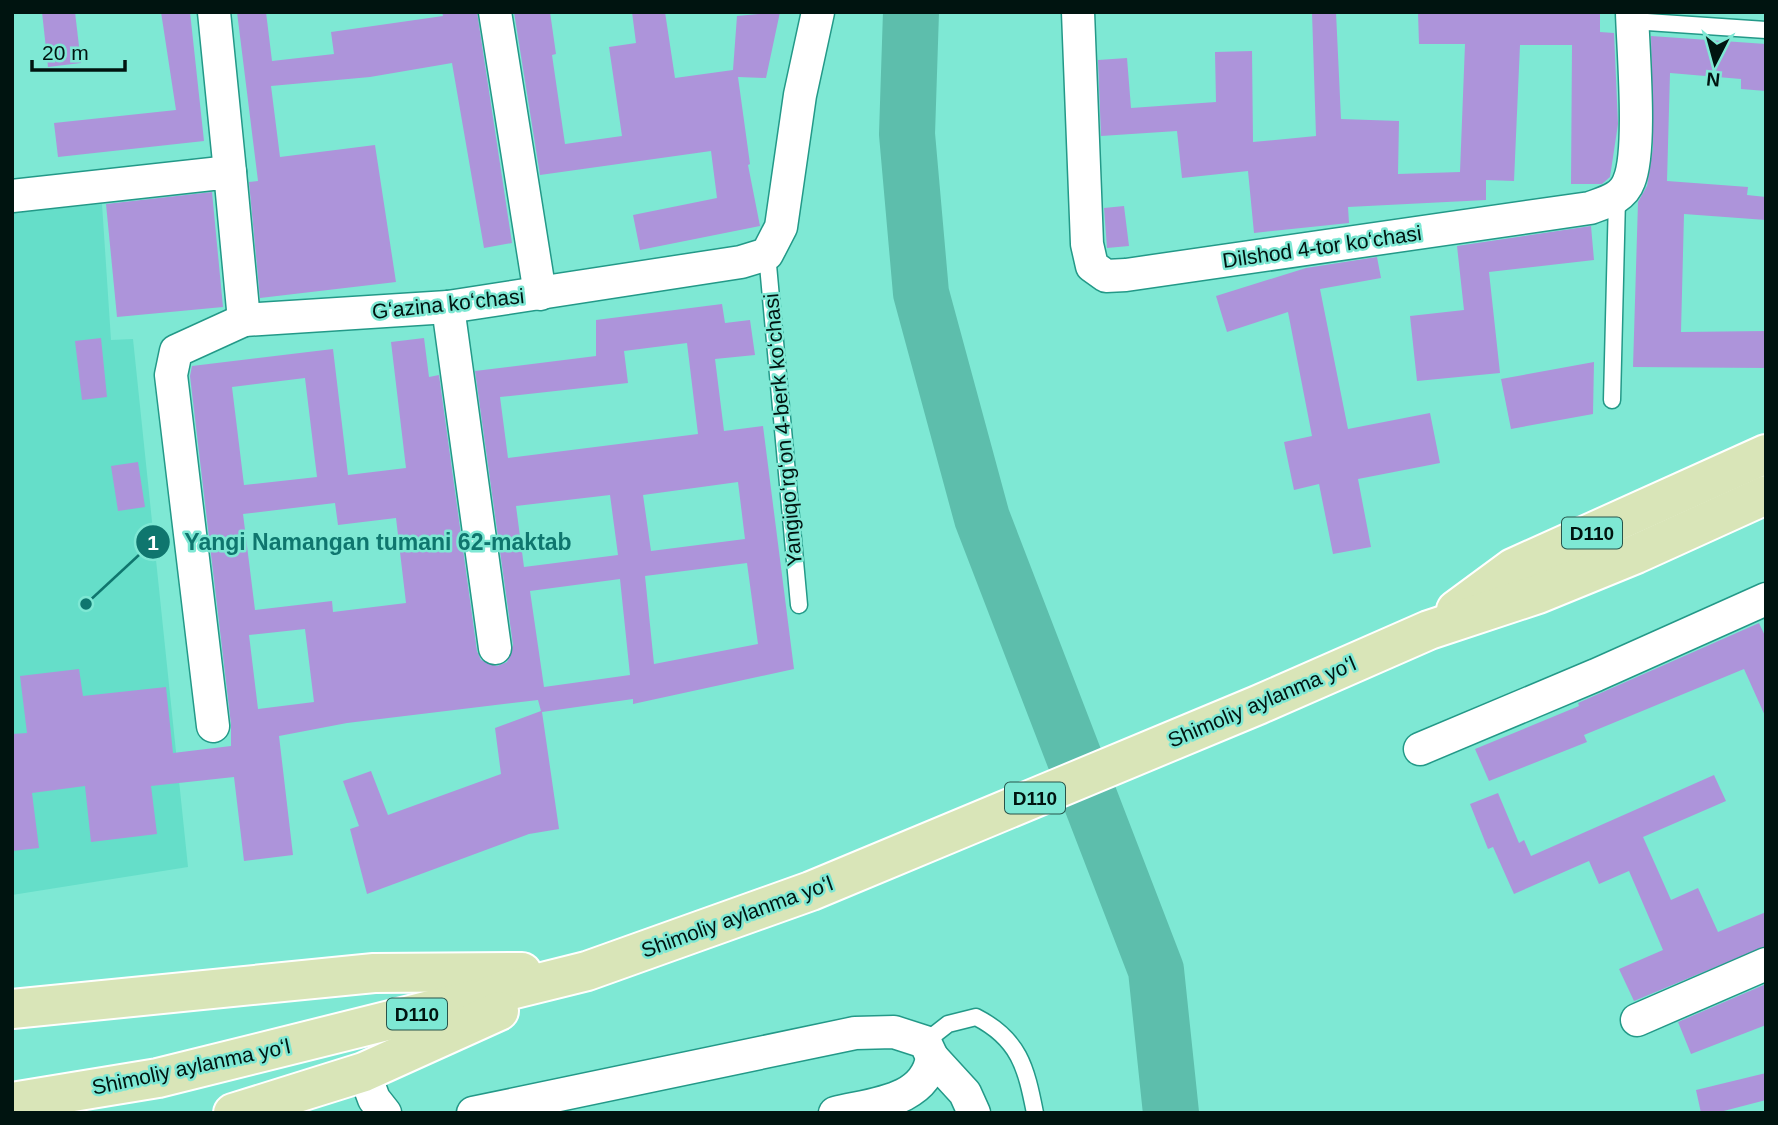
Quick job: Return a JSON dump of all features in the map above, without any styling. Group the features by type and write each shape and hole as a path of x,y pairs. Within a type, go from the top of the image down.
{"main road":[{"name":"Shimoliy aylanma yoʻl","path":"1429,630 1513,568 1766,454"},
{"name":"Shimoliy aylanma yoʻl","path":"12,1102 158,1079 587,971 811,891 1258,705 1429,630 1538,594 1766,495"},
{"path":"12,1009 374,973 587,971"},
{"path":"233,1113 364,1072 587,971"}],"street":[{"path":"213,726 171,375 176,351 244,320 214,12"},
{"path":"495,12 540,294"},
{"path":"767,254 781,227 800,95 817,12"},
{"name":"Dilshod 4-tor koʻchasi","path":"1077,12 1087,244 1092,266 1107,275 1126,275 1590,208 1617,198"},
{"path":"1617,198 1629,183 1634,158 1632,17"},
{"path":"12,196 230,172"},
{"name":"Gʻazina koʻchasi","path":"244,320 448,307 741,262 767,254"},
{"path":"448,307 495,648"},
{"path":"1420,749 1596,675 1766,599"},
{"path":"1636,1020 1766,964"},
{"path":"473,1113 855,1033 894,1032 928,1050 965,1093 974,1113"},
{"path":"835,1113 904,1096 923,1082 931,1071 928,1050"},
{"path":"364,1072 374,1098 384,1113"}],"lane":[{"path":"1632,17 1766,30"},
{"path":"1612,400 1617,198"},
{"name":"Yangiqoʻrgʻon 4-berk koʻchasi","path":"767,254 799,605"},
{"path":"928,1050 948,1024 976,1017 1000,1029 1018,1053 1035,1113"}],"shaded area":[{"path":"102,204 111,340 133,339 188,867 12,895 12,213"}],"building":[{"path":"42,12 75,12 81,63 48,67"},
{"path":"161,12 190,12 204,141 58,157 54,123 176,110"},
{"path":"237,12 266,12 272,61 334,54 331,32 443,16 442,12 477,12 512,243 484,248 452,63 370,77 271,86 280,157 375,145 396,282 260,298 249,182 258,181"},
{"path":"514,12 550,12 556,54 552,55 565,144 622,136 609,47 636,43 632,12 665,12 675,78 733,70 737,16 780,12 766,78 738,77 750,164 748,165 760,226 640,250 633,215 717,198 711,151 540,175"},
{"path":"1312,12 1336,12 1341,119 1399,121 1398,174 1460,172 1465,44 1419,44 1418,12 1600,12 1600,32 1614,33 1618,124 1610,177 1602,184 1571,184 1572,45 1520,45 1514,181 1486,180 1486,200 1348,207 1349,223 1254,233 1248,171 1182,178 1177,131 1101,136 1098,60 1127,58 1131,108 1216,102 1215,52 1252,51 1253,142 1316,136"},
{"path":"1651,36 1766,44 1766,91 1741,89 1741,79 1670,73 1667,181 1748,187 1747,195 1766,197 1766,220 1684,214 1681,332 1766,331 1766,368 1633,367 1638,202 1647,186 1653,148"},
{"path":"212,192 223,307 117,317 106,204"},
{"path":"1124,206 1129,246 1107,248 1104,208"},
{"path":"1591,226 1594,260 1489,272 1500,373 1417,381 1410,316 1464,310 1457,246"},
{"path":"1377,257 1381,278 1320,289 1348,429 1430,413 1440,463 1358,479 1371,547 1333,554 1319,484 1294,490 1284,442 1312,436 1288,312 1227,332 1216,296 1306,268"},
{"path":"722,304 725,323 750,320 755,355 715,359 724,431 763,426 794,669 633,704 633,699 542,712 559,829 529,834 367,894 350,829 359,826 343,781 371,771 388,815 501,774 495,728 541,711 538,700 347,723 279,736 293,855 244,861 234,777 151,786 157,834 91,842 85,786 32,793 39,848 12,851 12,734 27,733 20,676 79,669 83,696 166,687 173,753 231,746 231,724 190,376 192,366 333,349 348,475 406,468 391,342 424,338 429,377 439,375 477,651 481,660 497,666 507,662 513,645 475,371 596,356 596,320","holes":["687,343 698,434 508,458 500,397 628,383 624,351","305,378 317,477 244,485 232,387","738,482 745,539 651,551 643,495","610,495 618,555 524,567 516,506","335,503 338,525 396,518 406,603 333,612 332,601 255,610 243,514","747,563 758,644 654,664 645,576","620,579 630,675 544,687 530,591","305,629 314,702 258,709 249,635"]},
{"path":"101,338 107,397 82,400 75,341"},
{"path":"1594,362 1593,414 1511,429 1501,379"},
{"path":"138,462 145,507 118,511 111,466"},
{"path":"1759,623 1766,638 1766,718 1744,669 1584,735 1587,742 1489,781 1475,749 1579,706 1578,703"},
{"path":"1714,775 1726,801 1643,837 1671,900 1698,888 1718,932 1766,912 1766,946 1634,1001 1619,969 1663,950 1629,871 1599,884 1589,861 1514,894 1493,847 1488,849 1470,804 1498,793 1519,843 1524,840 1531,856"},
{"path":"1766,984 1766,1025 1691,1054 1678,1022"},
{"path":"1766,1073 1766,1100 1716,1113 1701,1113 1696,1090"}],"waterway":[{"path":"911,12 907,134 921,293 982,518 1156,970 1171,1113"}],"place":[{"name":"Yangi Namangan tumani 62-maktab","path":"86,604"}]}
